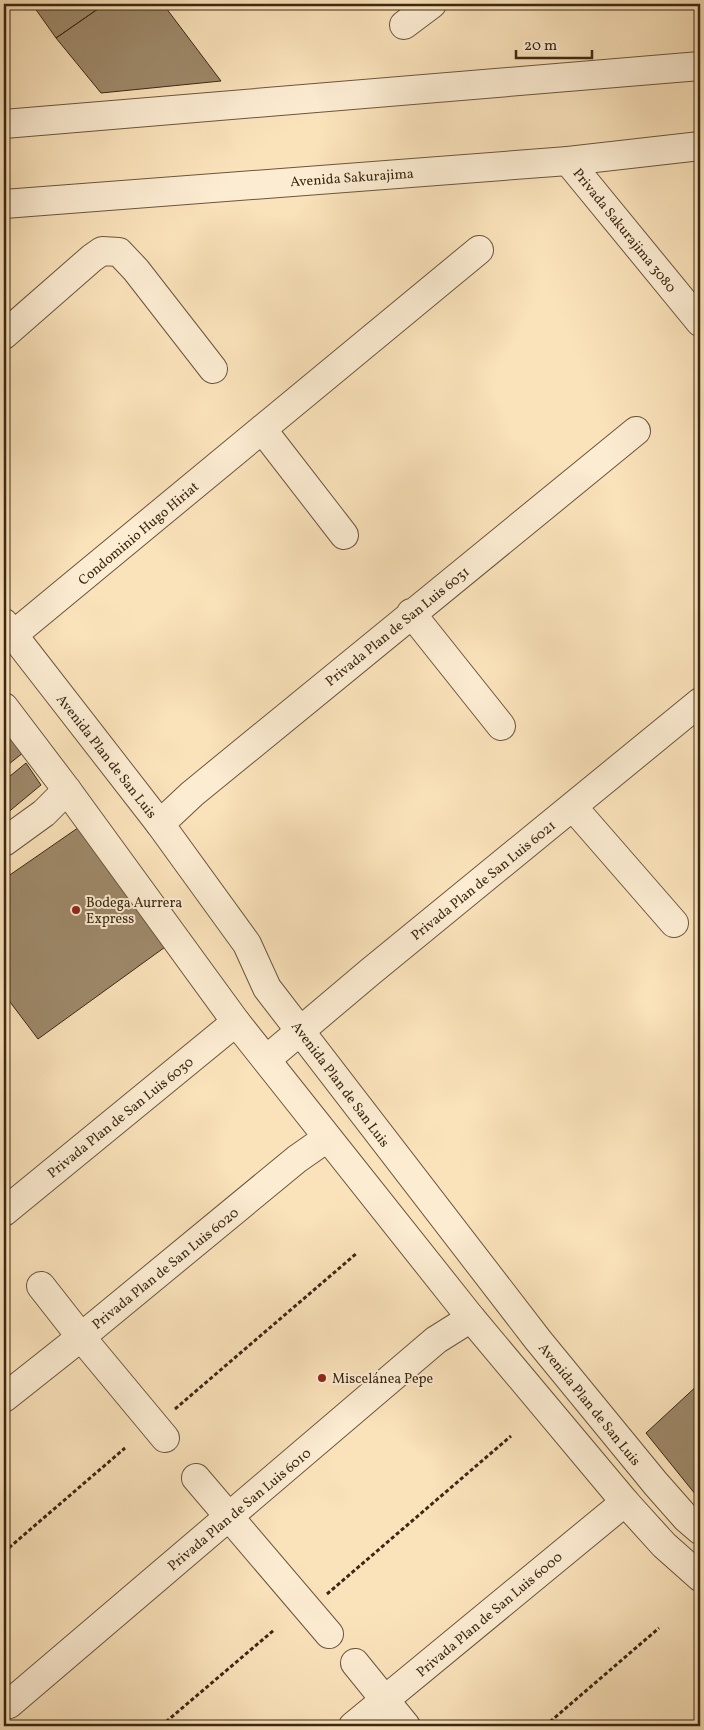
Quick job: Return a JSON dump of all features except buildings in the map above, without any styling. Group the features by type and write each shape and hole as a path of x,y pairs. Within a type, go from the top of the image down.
{"street":[{"path":"404,25 432,4"},
{"path":"4,124 700,66"},
{"name":"Avenida Sakurajima","path":"4,204 568,161 700,146"},
{"name":"Privada Sakurajima 3080","path":"568,161 700,322"},
{"name":"Condominio Hugo Hiriat","path":"8,629 262,429 480,250"},
{"path":"4,335 92,258 102,251 119,252 136,270 213,369"},
{"path":"262,429 344,535"},
{"name":"Privada Plan de San Luis 6031","path":"160,824 192,794 411,613 636,431"},
{"path":"411,613 501,726"},
{"name":"Avenida Plan de San Luis","path":"8,629 160,824 247,944 267,988 538,1340 656,1484 686,1518 700,1530"},
{"name":"Privada Plan de San Luis 6021","path":"266,1059 700,702"},
{"path":"4,707 67,790 236,1022 327,1138 471,1318 625,1502 664,1545 700,1577"},
{"path":"4,842 44,813 67,790"},
{"path":"573,807 674,923"},
{"name":"Privada Plan de San Luis 6030","path":"4,1212 236,1022"},
{"name":"Privada Plan de San Luis 6020","path":"4,1398 297,1159 327,1138"},
{"path":"41,1286 80,1337 168,1425"},
{"name":"Privada Plan de San Luis 6010","path":"9,1704 436,1340 471,1318"},
{"path":"196,1478 329,1634"},
{"name":"Privada Plan de San Luis 6000","path":"353,1726 625,1502"},
{"path":"355,1663 406,1726"}],"path":[{"path":"168,1425 357,1253"},
{"path":"324,1596 511,1436"},
{"path":"4,1552 125,1448"},
{"path":"545,1726 659,1628"},
{"path":"161,1726 274,1630"}],"place":[{"name":"Bodega Aurrera Express","path":"76,910"},
{"name":"Miscelánea Pepe","path":"322,1378"}]}
